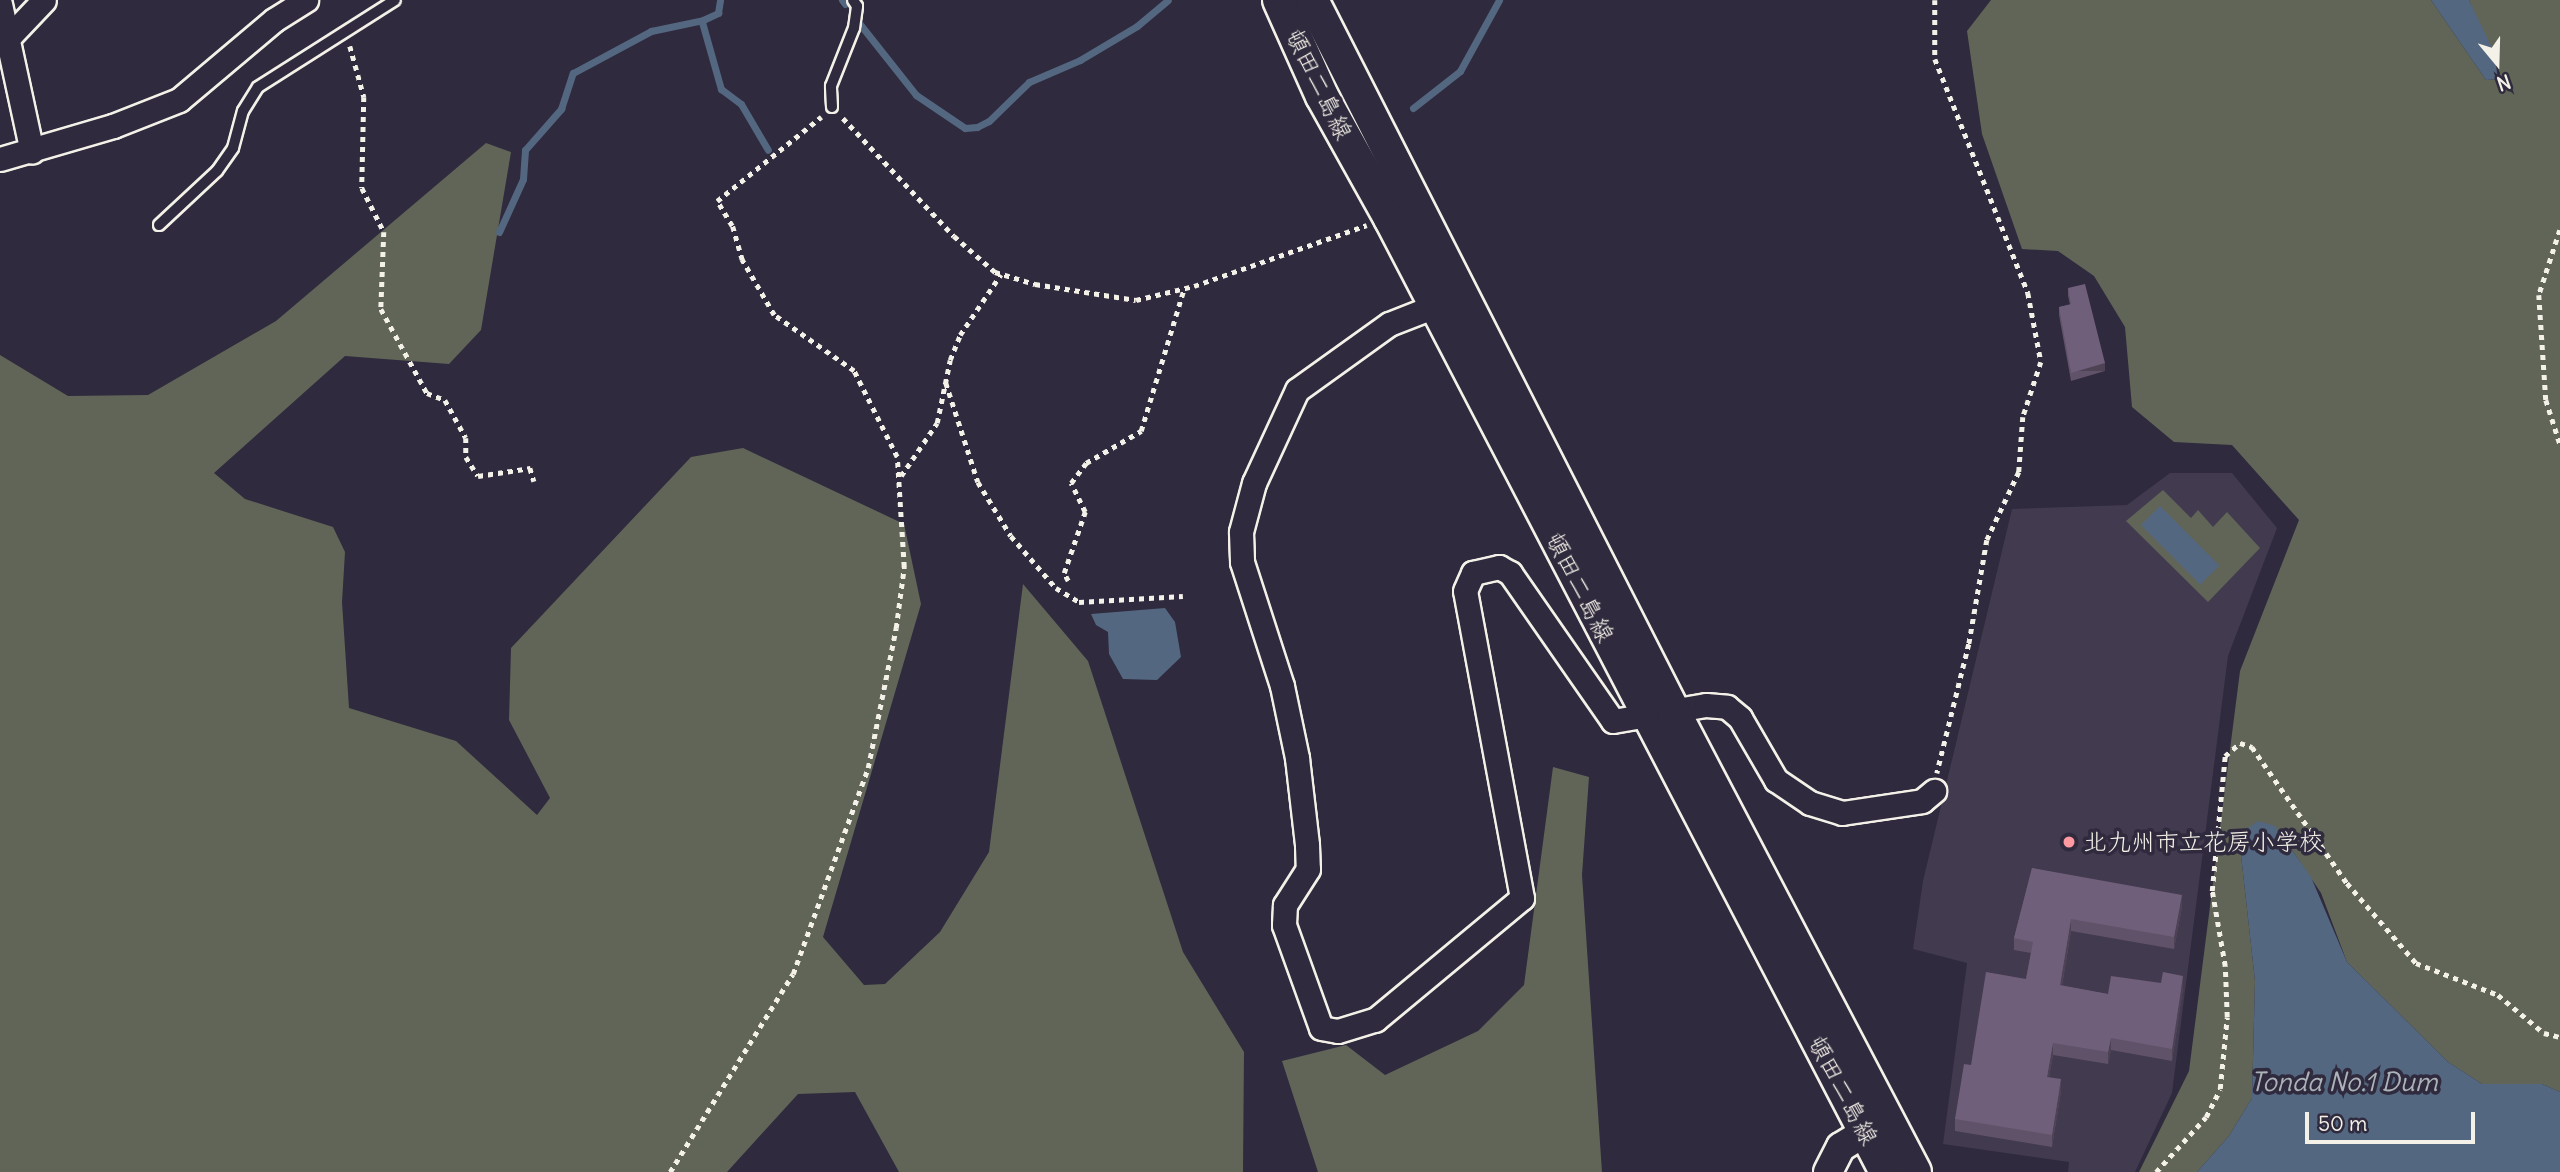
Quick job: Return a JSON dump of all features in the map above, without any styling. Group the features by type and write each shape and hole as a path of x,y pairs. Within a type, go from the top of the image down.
{"main road":[{"name":"頓田二島線","path":"1279,0 1322,96 1659,713 1876,1126 1915,1172"},
{"name":"頓田二島線","path":"1312,0 1659,713"},
{"name":"頓田二島線","path":"1876,1126 1886,1172"}],"street":[{"path":"8,38 44,0"},
{"path":"0,159 32,152 179,100 274,20 306,0"},
{"path":"0,4 32,152"},
{"path":"1435,306 1389,324 1297,390 1254,483 1241,532 1242,562 1282,686 1295,746 1307,845 1308,869 1285,905 1284,925 1321,1028 1338,1031 1375,1020 1522,898 1465,591 1473,573 1499,567 1510,573 1613,721 1706,705 1727,707 1740,718 1776,780 1810,803 1842,813 1922,801 1934,791"},
{"path":"1828,1172 1841,1147 1876,1126"}],"lane":[{"path":"159,225 218,171 233,148 243,111 258,87 395,0"},
{"path":"832,107 831,86 854,28 853,0"}],"path":[{"path":"1934,791 1987,540 2019,472 2023,417 2042,362 2028,293 1935,59 1935,0"},
{"path":"346,32 364,97 362,188 384,232 381,309 427,393 444,400 466,438 466,457 478,476 530,468 534,481"},
{"path":"670,1172 793,974 868,768 887,685 904,567 897,457 854,371 774,314 742,260 732,226 717,201 832,107 954,236 1002,274 1136,300 1185,289 1390,218"},
{"path":"2560,230 2539,295 2546,400 2560,444"},
{"path":"900,478 933,434 960,335 1002,274"},
{"path":"1068,581 1064,573 1085,512 1071,483 1086,463 1141,431 1185,289"},
{"path":"946,383 978,482 1011,536 1056,588 1079,602 1183,596"},
{"path":"2156,1172 2206,1117 2220,1089 2227,1017 2225,966 2213,891 2225,756 2240,743 2252,747 2347,883 2416,962 2498,995 2544,1033 2560,1037"}],"shaded area":[{"name":"北九州市立花房小学校","path":"2170,473 2232,473 2277,528 2228,656 2172,1093 2135,1172 2068,1172 2069,1162 1943,1144 1967,963 1913,949 1923,881 2012,509 2127,505"}],"green space":[{"path":"1991,0 2431,0 2486,80 2498,79 2500,73 2469,0 2560,0 2560,1092 2542,1084 2482,1084 2448,1062 2347,962 2321,893 2282,835 2241,855 2255,981 2252,1098 2229,1136 2197,1172 2139,1172 2189,1071 2240,671 2299,520 2232,445 2174,442 2132,407 2125,327 2094,276 2058,251 2022,249 1982,134 1967,31"},
{"path":"486,143 511,152 481,330 449,364 345,356 214,473 245,499 333,527 345,552 342,602 349,708 456,741 537,815 550,798 509,720 511,648 691,457 743,448 904,524 921,604 823,937 864,985 885,984 940,932 989,852 1023,584 1088,661 1183,952 1244,1052 1243,1172 899,1172 855,1092 798,1094 727,1172 0,1172 0,355 68,396 148,395 276,321"},
{"path":"2163,490 2191,518 2198,510 2213,527 2227,512 2260,548 2208,602 2126,521"},
{"path":"1553,767 1589,777 1582,875 1602,1172 1318,1172 1282,1061 1346,1045 1385,1075 1478,1031 1524,985"}],"water":[{"path":"2431,0 2469,0 2494,52 2498,79 2486,80"},
{"path":"2160,506 2219,565 2200,584 2141,525"},
{"path":"1165,608 1175,622 1181,657 1157,680 1123,679 1109,654 1108,632 1096,625 1091,614"},
{"name":"Tonda No.1 Dum","path":"2258,821 2275,826 2311,877 2347,962 2448,1062 2482,1084 2542,1084 2560,1092 2560,1172 2197,1172 2229,1136 2252,1098 2255,981 2241,833"}],"building":[{"path":"2085,284 2105,363 2071,373 2059,307 2071,304 2068,288"},
{"path":"2032,868 2182,895 2174,937 2071,919 2060,985 2108,994 2111,976 2161,983 2163,972 2183,976 2172,1049 2111,1038 2108,1052 2053,1043 2047,1077 2061,1079 2052,1135 1955,1119 1964,1064 1971,1065 1986,972 2026,979 2033,942 2014,938"}],"waterway":[{"path":"499,232 523,179 525,150 561,109 573,73 651,31 703,20 718,13 720,0"},
{"path":"842,0 845,4"},
{"path":"859,23 916,95 965,128 977,127 989,121 1029,82 1080,60 1137,26 1168,0"},
{"path":"1413,108 1460,71 1499,0"},
{"path":"702,22 721,89 741,104 768,150"}],"place":[{"name":"北九州市立花房小学校","path":"2069,842"}]}
